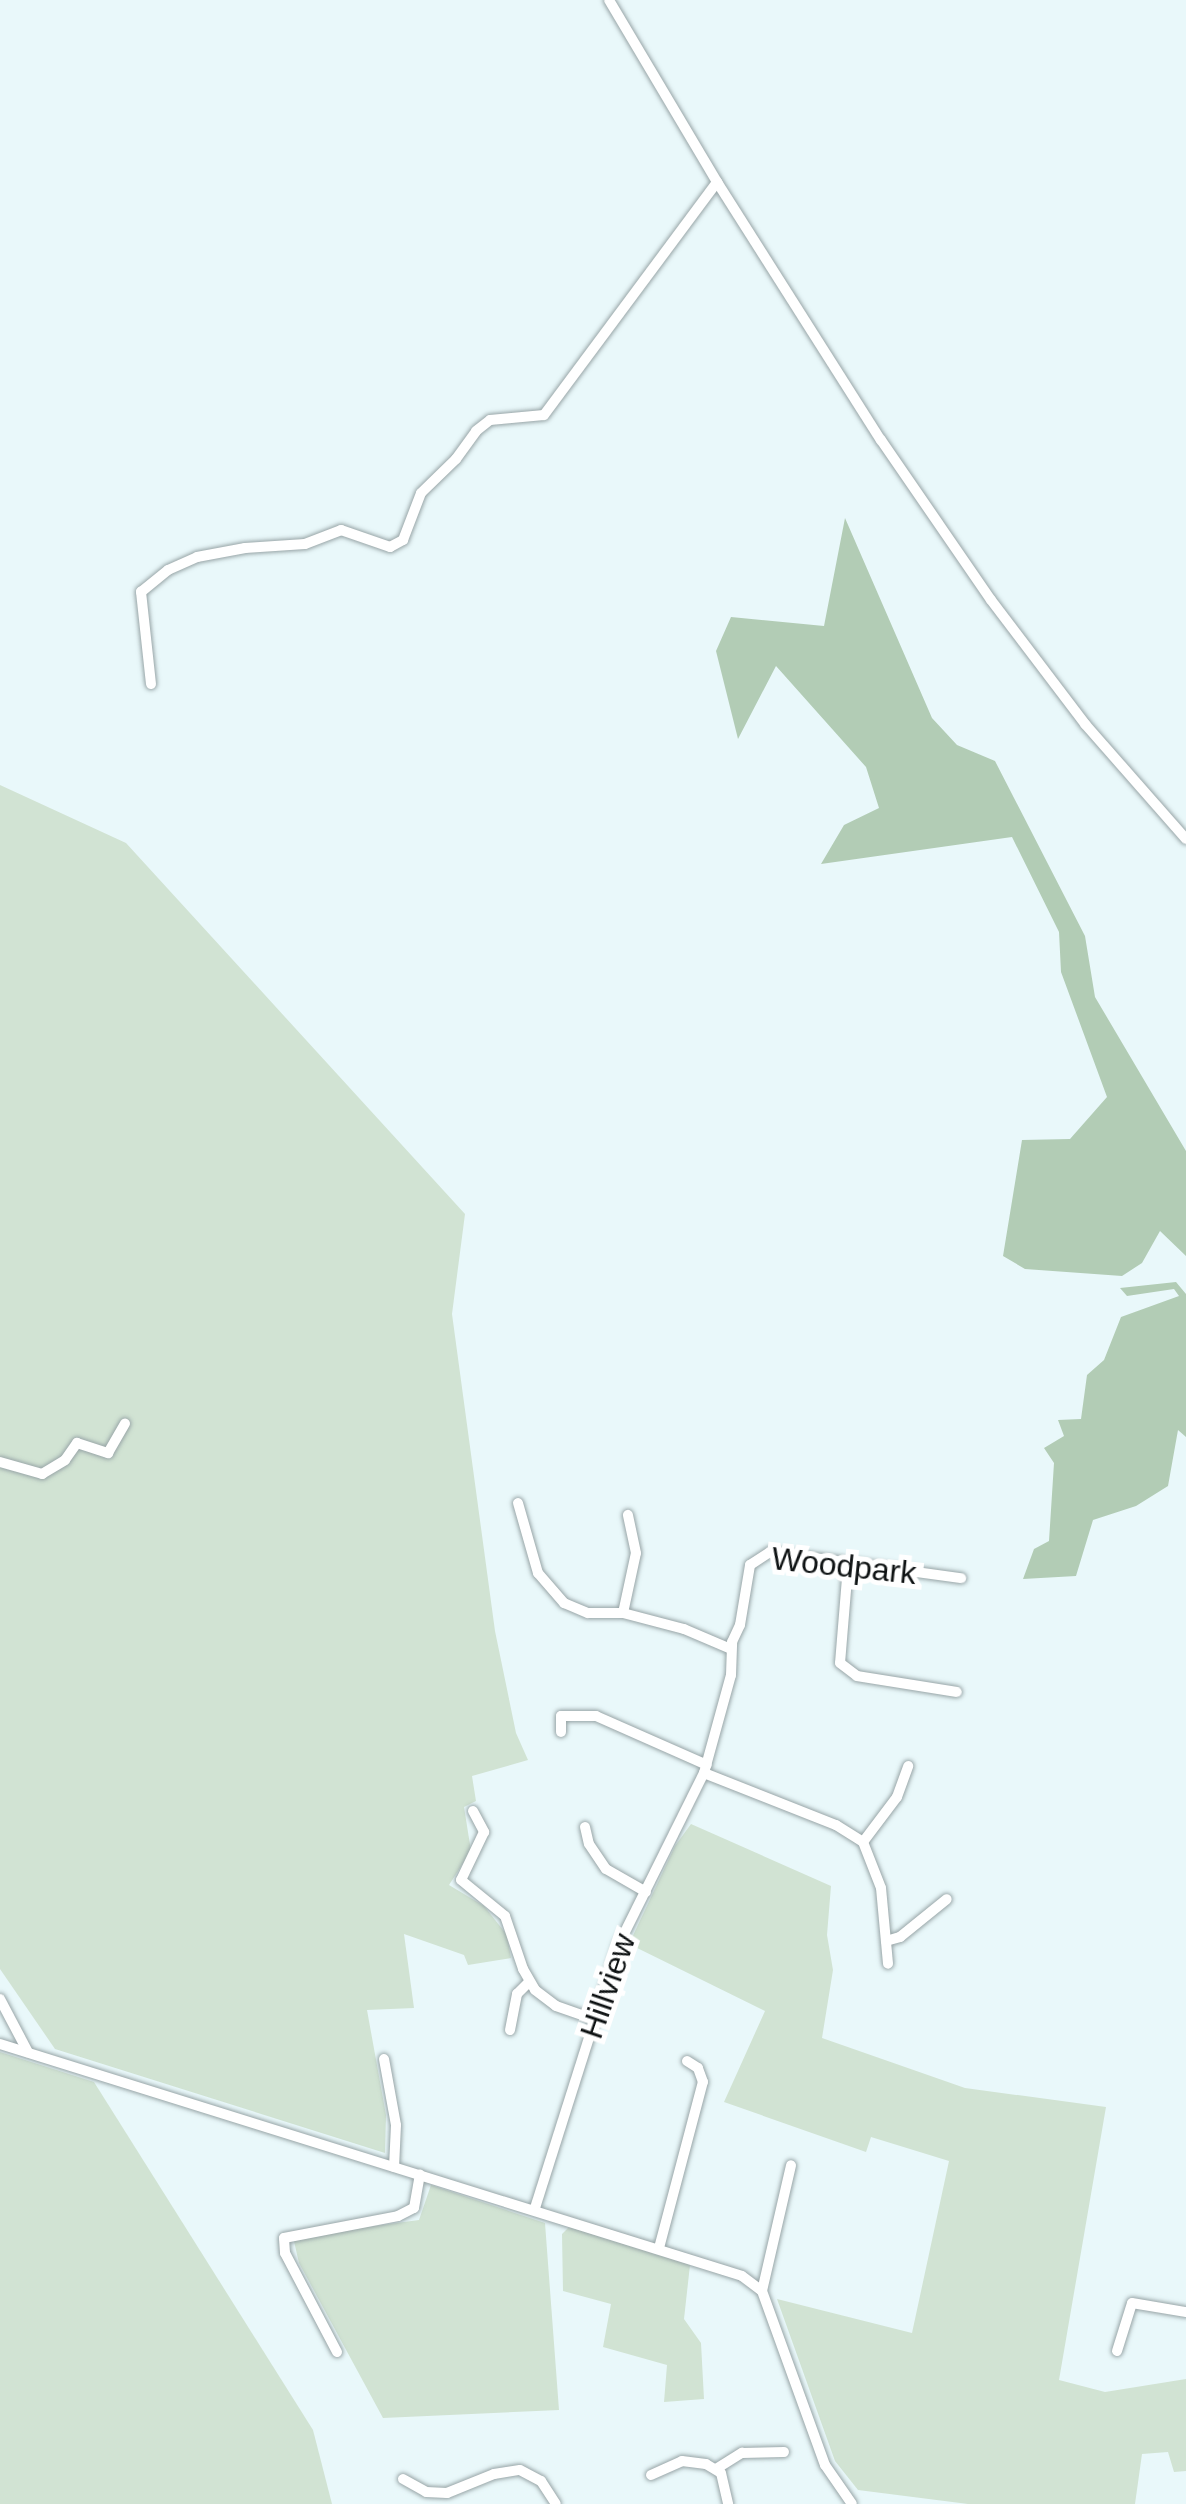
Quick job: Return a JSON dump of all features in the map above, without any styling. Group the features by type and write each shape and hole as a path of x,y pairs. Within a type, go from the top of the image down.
{"street":[{"path":"609,0 716,182 880,440 991,600 1085,724 1186,839"},
{"path":"151,684 141,592 183,563 229,550 305,544 341,530 390,546 403,540 421,493 456,459 476,430 490,420 544,415 716,182"},
{"path":"0,1462 42,1474 65,1460 76,1443 108,1453 126,1422"},
{"path":"518,1503 538,1573 554,1594 578,1610 624,1614 684,1629 731,1649"},
{"path":"624,1614 636,1552 628,1513"},
{"name":"Woodpark","path":"724,1700 746,1574 762,1554 962,1578"},
{"path":"848,1566 840,1663 858,1676 957,1692"},
{"name":"Hillview","path":"535,2208 618,1946 705,1769 724,1700"},
{"path":"561,1732 561,1716 596,1716 705,1769 836,1824 863,1842 881,1888 888,1964"},
{"path":"863,1842 896,1797 908,1766"},
{"path":"473,1812 484,1832 461,1880 505,1916 529,1982 556,2006 596,2020"},
{"path":"585,1825 589,1844 606,1869 646,1892"},
{"path":"886,1941 900,1937 947,1899"},
{"path":"509,2030 517,1994 529,1982"},
{"path":"0,1998 28,2052"},
{"path":"0,2044 535,2208 742,2276 762,2292 825,2465 852,2504"},
{"path":"384,2059 396,2125 394,2167"},
{"path":"659,2248 702,2082 698,2068 687,2061"},
{"path":"762,2292 791,2166"},
{"path":"337,2352 285,2253 284,2238 398,2216 414,2208 420,2175"},
{"path":"1117,2351 1132,2303 1186,2312"},
{"path":"716,2469 742,2453 784,2452"},
{"path":"651,2475 682,2462 699,2462 716,2469 725,2484 728,2504"},
{"path":"403,2479 426,2492 447,2493 520,2470 541,2480 556,2504"}],"green space":[{"path":"845,518 932,718 957,745 995,761 1085,936 1095,997 1186,1151 1186,1256 1160,1231 1142,1263 1122,1276 1025,1269 1003,1256 1022,1140 1070,1139 1107,1097 1061,972 1059,932 1012,837 821,864 844,825 879,808 866,767 776,666 738,739 716,651 731,617 824,626"},
{"path":"0,785 126,843 465,1214 452,1314 495,1631 516,1733 528,1760 472,1776 476,1801 464,1807 471,1851 449,1885 484,1906 507,1935 511,1958 468,1965 464,1955 404,1934 414,2008 367,2010 386,2115 385,2153 55,2049 0,1969"},
{"path":"1176,1282 1186,1294 1186,1437 1178,1430 1168,1486 1136,1506 1093,1520 1076,1576 1023,1579 1034,1549 1049,1541 1054,1463 1044,1448 1064,1436 1058,1420 1081,1419 1087,1375 1104,1360 1121,1317 1179,1296 1174,1289 1127,1296 1120,1288"},
{"path":"691,1824 831,1886 827,1935 833,1970 822,2038 965,2088 1106,2107 1059,2380 1105,2392 1186,2379 1186,2471 1174,2472 1168,2452 1142,2454 1135,2504 968,2504 858,2490 835,2461 777,2299 912,2333 949,2161 871,2137 866,2152 724,2102 765,2011 629,1944 675,1846"},
{"path":"0,2052 94,2082 313,2430 332,2504 0,2504"},
{"path":"431,2185 545,2223 559,2410 383,2418 299,2263 293,2237 419,2220"},
{"path":"569,2227 690,2265 684,2319 701,2343 704,2399 664,2402 667,2365 603,2347 611,2304 563,2291 562,2234"}]}
